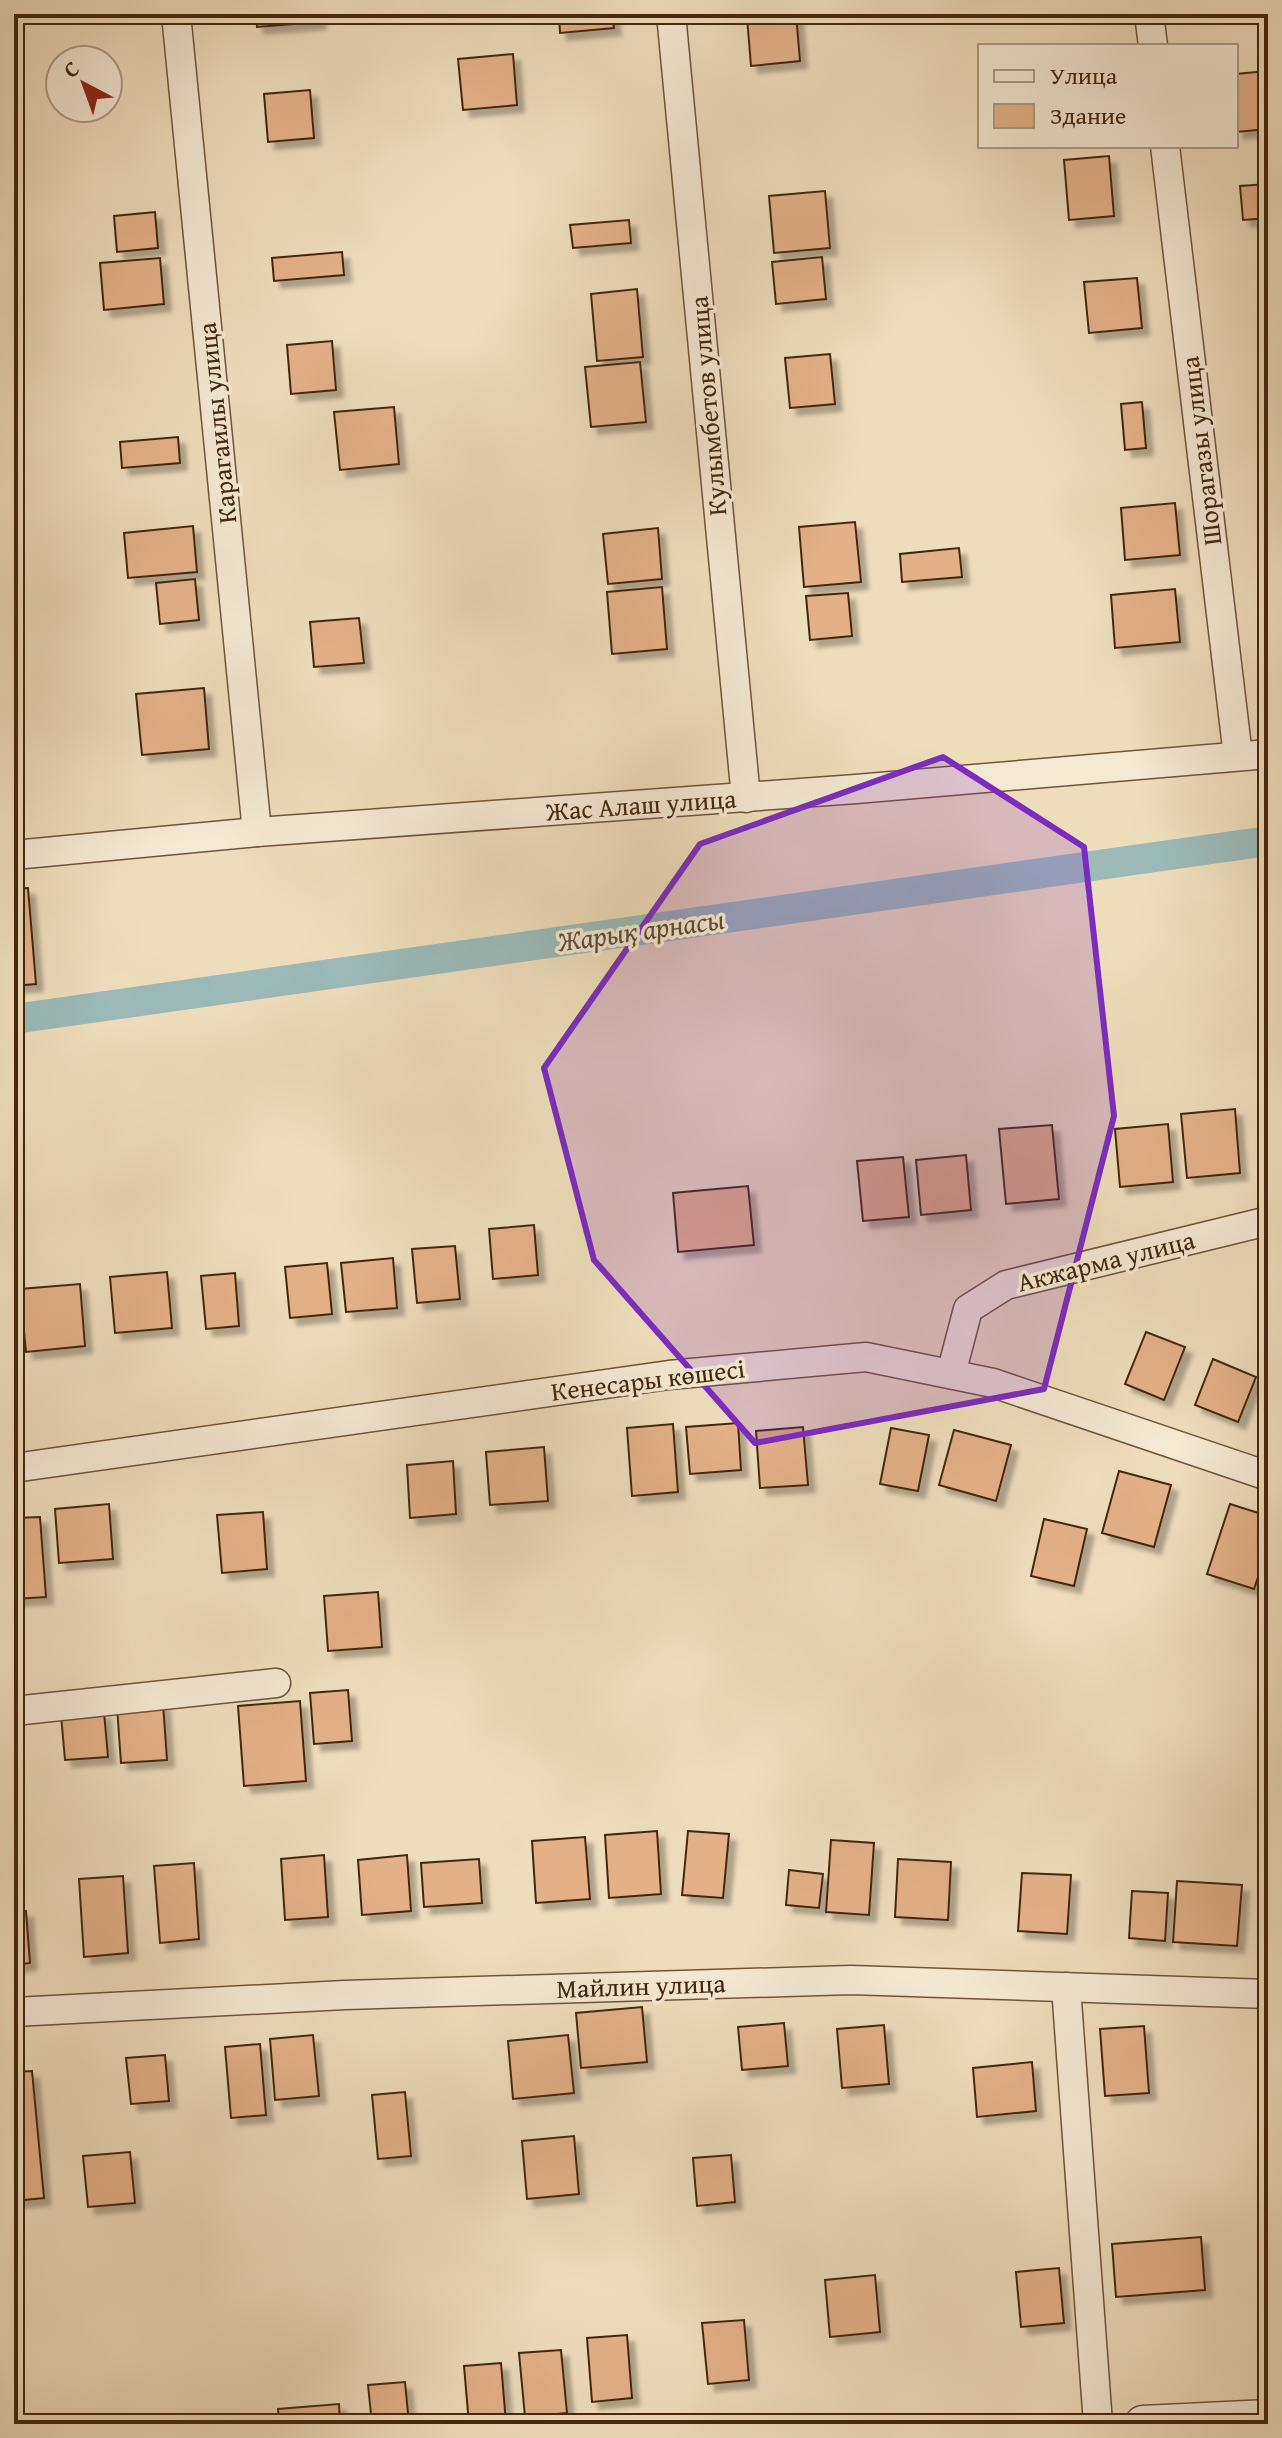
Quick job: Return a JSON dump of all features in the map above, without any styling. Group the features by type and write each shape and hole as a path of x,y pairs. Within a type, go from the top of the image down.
{"street":[{"name":"Карагаилы улица","path":"176,14 257,832"},
{"name":"Кулымбетов улица","path":"671,14 746,798"},
{"path":"1149,14 1153,44"},
{"name":"Шорагазы улица","path":"1165,148 1238,756"},
{"name":"Жас Алаш улица","path":"14,855 257,832 746,798 1268,754"},
{"name":"Акжарма улица","path":"951,1374 968,1309 1006,1285 1268,1221"},
{"name":"Кенесары көшесі","path":"14,1468 669,1375 866,1357 993,1383 1268,1476"},
{"path":"14,1711 276,1683"},
{"name":"Майлин улица","path":"14,2012 345,1995 851,1980 1268,1994"},
{"path":"1066,1987 1098,2424"},
{"path":"1143,2424 1268,2418"}],"highlighted area":[{"path":"943,757 1084,847 1114,1116 1044,1389 755,1443 594,1260 544,1068 700,844"}],"building":[{"path":"256,14 319,14 319,22 257,27"},
{"path":"559,14 612,14 614,28 560,33"},
{"path":"796,14 800,61 751,66 747,17"},
{"path":"513,54 517,105 463,110 458,59"},
{"path":"1267,71 1268,129 1238,132 1238,74"},
{"path":"310,90 314,138 268,142 264,94"},
{"path":"1109,156 1114,216 1069,220 1064,160"},
{"path":"1268,184 1268,218 1243,220 1240,186"},
{"path":"825,191 830,248 774,253 769,196"},
{"path":"155,212 158,248 117,252 114,216"},
{"path":"629,220 631,243 573,248 570,225"},
{"path":"342,252 344,275 274,281 272,258"},
{"path":"822,257 826,299 776,304 772,262"},
{"path":"160,258 164,304 104,310 100,263"},
{"path":"1137,278 1142,328 1089,333 1084,282"},
{"path":"637,289 643,357 597,361 591,294"},
{"path":"332,341 336,390 291,394 287,345"},
{"path":"830,354 835,404 790,408 785,358"},
{"path":"640,362 646,422 591,427 585,367"},
{"path":"1268,393 1268,455 1266,455 1260,394"},
{"path":"1142,402 1146,448 1125,450 1121,404"},
{"path":"394,407 399,464 340,470 334,412"},
{"path":"178,437 180,463 122,468 120,442"},
{"path":"1175,503 1180,555 1125,560 1121,508"},
{"path":"855,522 861,582 804,587 799,527"},
{"path":"193,526 197,572 128,578 124,533"},
{"path":"658,528 662,579 608,584 603,534"},
{"path":"959,548 962,577 902,582 900,554"},
{"path":"195,579 199,620 160,624 156,583"},
{"path":"662,587 667,649 612,654 607,592"},
{"path":"1175,589 1180,642 1115,648 1111,595"},
{"path":"848,593 852,636 810,640 806,596"},
{"path":"359,618 364,663 314,667 310,622"},
{"path":"204,688 209,749 142,755 136,694"},
{"path":"28,888 36,984 14,986 14,889"},
{"path":"1235,1109 1240,1173 1187,1178 1181,1114"},
{"path":"1168,1124 1173,1182 1120,1187 1115,1129"},
{"path":"1052,1125 1059,1199 1006,1204 999,1129"},
{"path":"966,1155 971,1210 921,1215 916,1160"},
{"path":"903,1157 909,1217 863,1221 857,1161"},
{"path":"748,1186 754,1245 678,1252 673,1193"},
{"path":"534,1225 538,1275 493,1279 489,1229"},
{"path":"455,1246 460,1299 417,1303 412,1249"},
{"path":"393,1258 397,1308 346,1312 341,1263"},
{"path":"327,1263 332,1314 290,1318 285,1267"},
{"path":"167,1272 172,1328 115,1333 110,1277"},
{"path":"235,1273 239,1326 206,1329 201,1276"},
{"path":"80,1284 85,1346 26,1352 20,1289"},
{"path":"1146,1332 1185,1347 1164,1400 1125,1384"},
{"path":"1213,1359 1256,1377 1238,1422 1195,1405"},
{"path":"738,1423 741,1470 690,1474 686,1427"},
{"path":"673,1424 678,1492 632,1496 627,1428"},
{"path":"803,1427 808,1485 760,1488 756,1431"},
{"path":"891,1428 929,1435 918,1491 880,1484"},
{"path":"954,1430 1011,1445 996,1501 939,1485"},
{"path":"544,1447 548,1501 490,1505 486,1452"},
{"path":"453,1461 456,1514 410,1518 407,1465"},
{"path":"1119,1471 1171,1485 1154,1547 1102,1533"},
{"path":"109,1504 113,1559 59,1563 55,1509"},
{"path":"1230,1504 1268,1516 1268,1547 1254,1589 1207,1574"},
{"path":"263,1512 267,1569 222,1573 217,1515"},
{"path":"40,1517 46,1597 14,1599 14,1518"},
{"path":"1044,1519 1087,1529 1074,1586 1031,1576"},
{"path":"378,1592 382,1647 328,1651 324,1596"},
{"path":"348,1690 352,1741 314,1744 310,1693"},
{"path":"300,1701 306,1781 244,1786 238,1706"},
{"path":"163,1703 167,1760 121,1763 117,1707"},
{"path":"104,1712 108,1757 65,1760 61,1715"},
{"path":"657,1831 661,1894 609,1898 605,1835"},
{"path":"688,1831 729,1834 723,1898 682,1895"},
{"path":"585,1837 590,1899 536,1903 532,1841"},
{"path":"831,1840 874,1843 869,1915 826,1912"},
{"path":"324,1855 328,1917 285,1920 281,1859"},
{"path":"407,1855 411,1911 362,1915 358,1860"},
{"path":"479,1859 482,1903 424,1907 421,1863"},
{"path":"898,1859 951,1862 948,1920 895,1917"},
{"path":"194,1863 199,1939 160,1943 154,1866"},
{"path":"789,1870 823,1874 819,1908 786,1905"},
{"path":"1022,1873 1071,1875 1067,1934 1018,1931"},
{"path":"123,1876 128,1953 84,1957 79,1879"},
{"path":"1177,1881 1242,1885 1237,1946 1173,1942"},
{"path":"1132,1891 1168,1893 1165,1941 1129,1938"},
{"path":"26,1911 30,1963 14,1965 14,1912"},
{"path":"642,2007 647,2062 581,2068 576,2013"},
{"path":"784,2023 788,2066 742,2070 738,2027"},
{"path":"884,2025 889,2084 842,2088 837,2029"},
{"path":"1144,2026 1149,2093 1105,2096 1100,2029"},
{"path":"313,2035 319,2096 275,2100 270,2039"},
{"path":"568,2035 574,2093 513,2099 508,2041"},
{"path":"260,2044 266,2115 231,2118 225,2047"},
{"path":"165,2055 169,2101 131,2104 126,2058"},
{"path":"1032,2062 1036,2111 977,2117 973,2068"},
{"path":"32,2071 44,2198 14,2201 14,2072"},
{"path":"405,2092 411,2156 378,2159 372,2095"},
{"path":"574,2136 579,2194 527,2199 522,2141"},
{"path":"130,2152 135,2203 88,2207 83,2156"},
{"path":"731,2155 735,2202 697,2206 693,2158"},
{"path":"1201,2237 1205,2290 1116,2297 1112,2244"},
{"path":"1059,2268 1064,2323 1021,2327 1016,2272"},
{"path":"875,2275 880,2332 830,2337 825,2280"},
{"path":"744,2320 749,2380 708,2384 702,2323"},
{"path":"627,2335 632,2398 592,2402 587,2338"},
{"path":"561,2350 567,2413 525,2417 519,2353"},
{"path":"501,2363 506,2423 469,2424 464,2366"},
{"path":"405,2382 409,2424 372,2424 368,2385"},
{"path":"339,2404 340,2424 279,2424 278,2409"},
{"path":"241,2414 242,2424 208,2424 207,2418"},
{"path":"87,2417 87,2424 51,2424 51,2420"},
{"path":"174,2417 175,2424 140,2424 140,2421"}],"waterway":[{"name":"Жарық арнасы","path":"14,1019 1268,841"}]}
